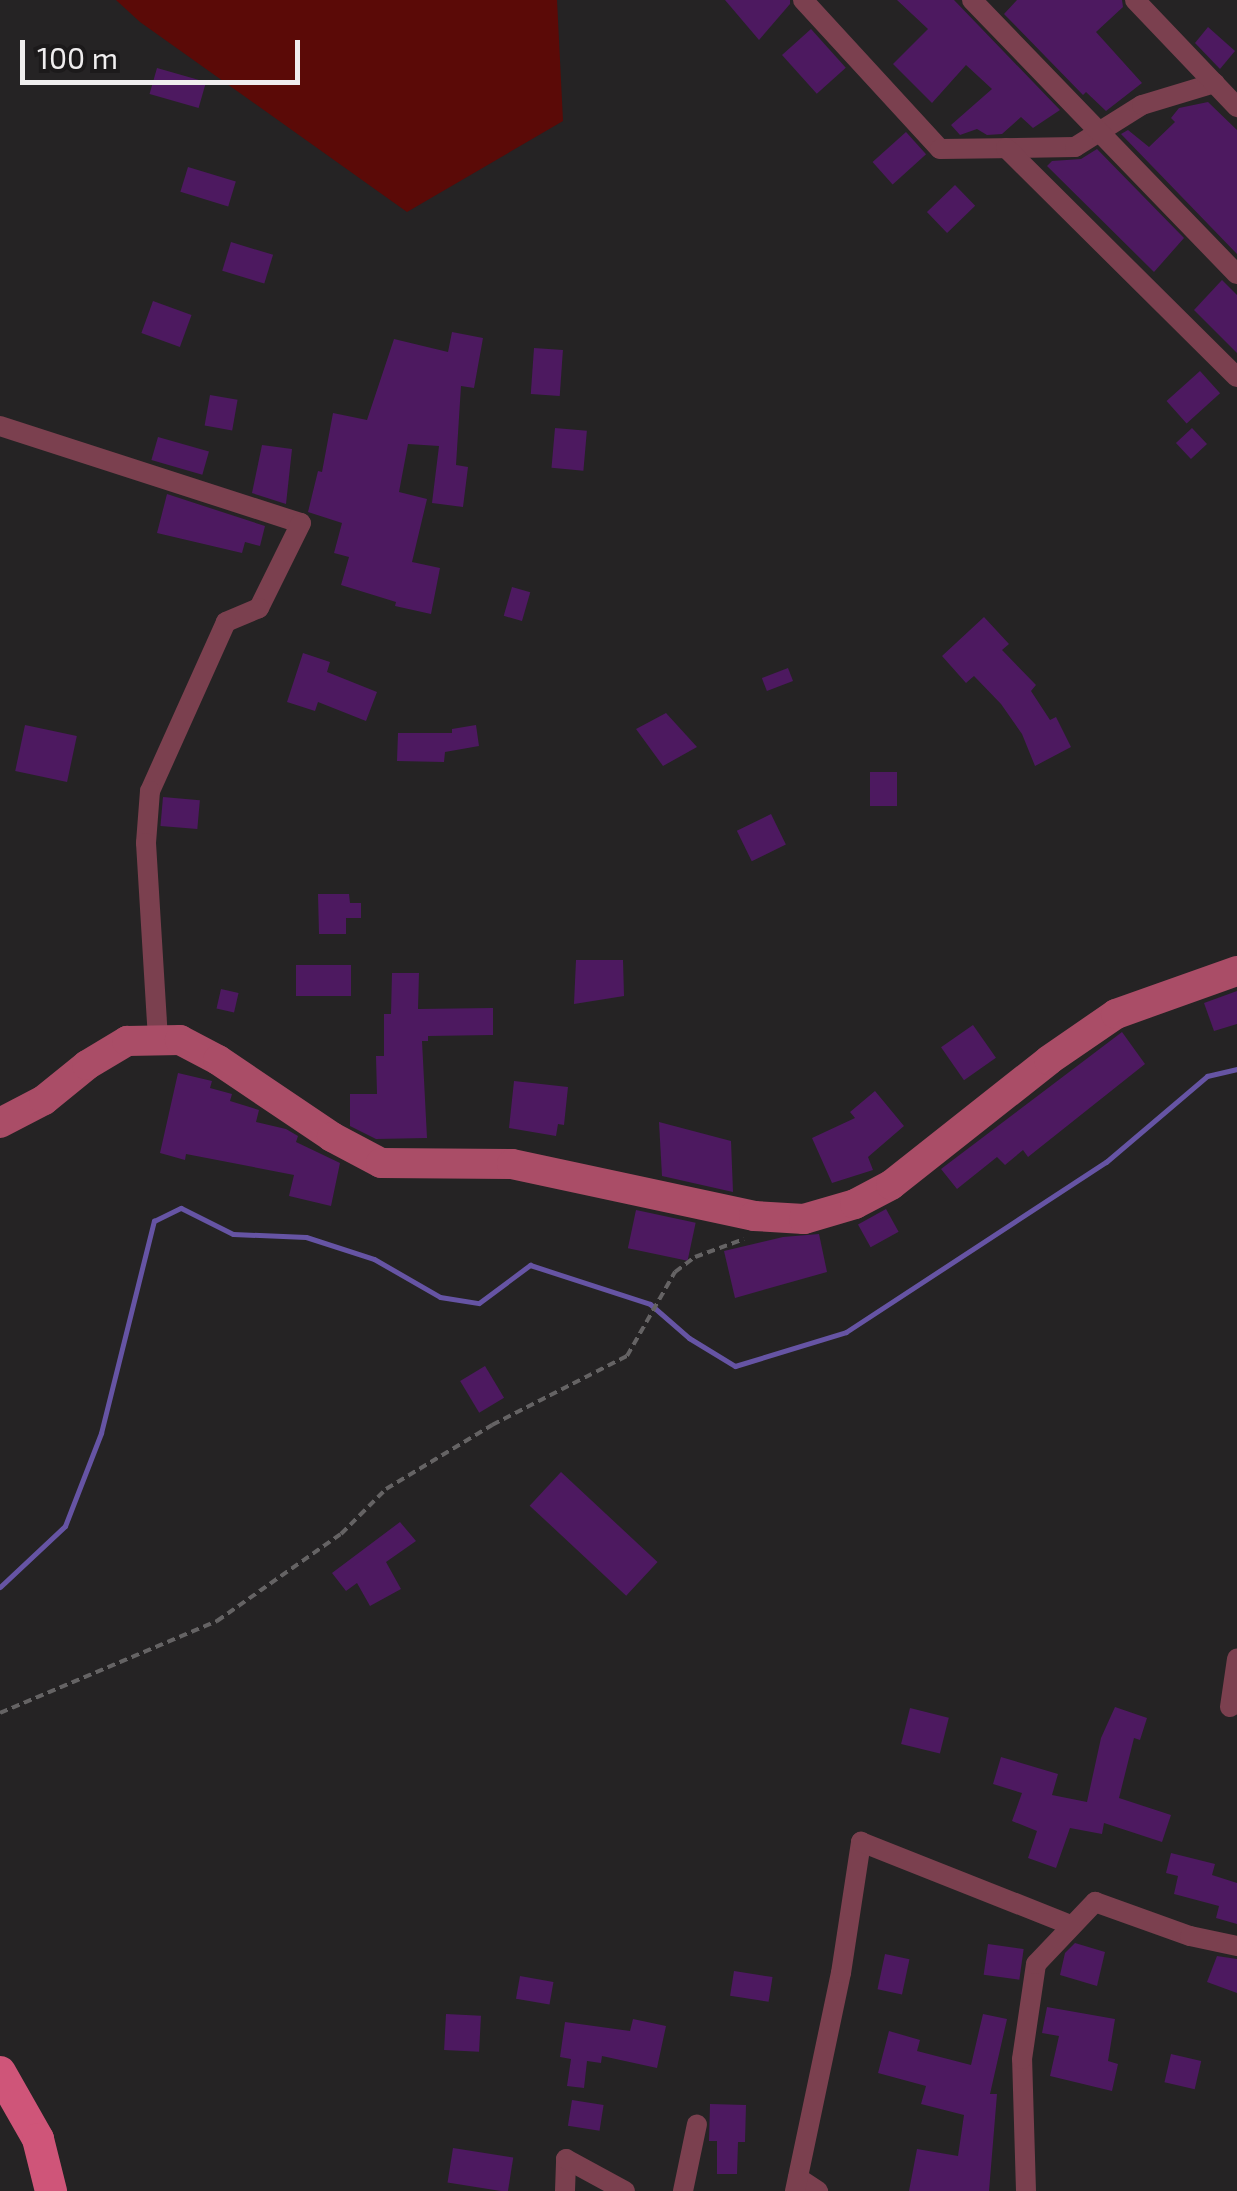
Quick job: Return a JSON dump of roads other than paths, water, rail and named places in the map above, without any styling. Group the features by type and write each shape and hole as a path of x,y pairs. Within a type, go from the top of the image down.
{"main road":[{"path":"0,1123 44,1100 106,1051 127,1041 180,1040 197,1047 332,1137 381,1163 512,1164 768,1218 804,1219 831,1213 891,1185 1049,1060 1116,1014 1237,971"},
{"path":"0,2072 38,2139 51,2191"}],"street":[{"path":"803,0 940,149 1075,148 1142,106 1215,83"},
{"path":"972,0 1237,274"},
{"path":"1135,0 1237,106"},
{"path":"1006,148 1237,377"},
{"path":"0,426 301,522 259,608 226,622 150,791 146,843 158,1040"},
{"path":"1230,1706 1237,1659"},
{"path":"818,2191 796,2184 841,1973 861,1842 1071,1925"},
{"path":"1026,2191 1022,2059 1036,1964 1095,1902 1190,1936 1237,1946"},
{"path":"683,2191 697,2124"},
{"path":"564,2191 566,2159 625,2191"}],"waterway":[{"path":"0,1587 65,1526 101,1433 154,1221 181,1208 233,1234 306,1237 374,1259 440,1297 479,1303 530,1265 650,1304 689,1338 735,1366 846,1332 1106,1162 1207,1076 1237,1069"}]}
